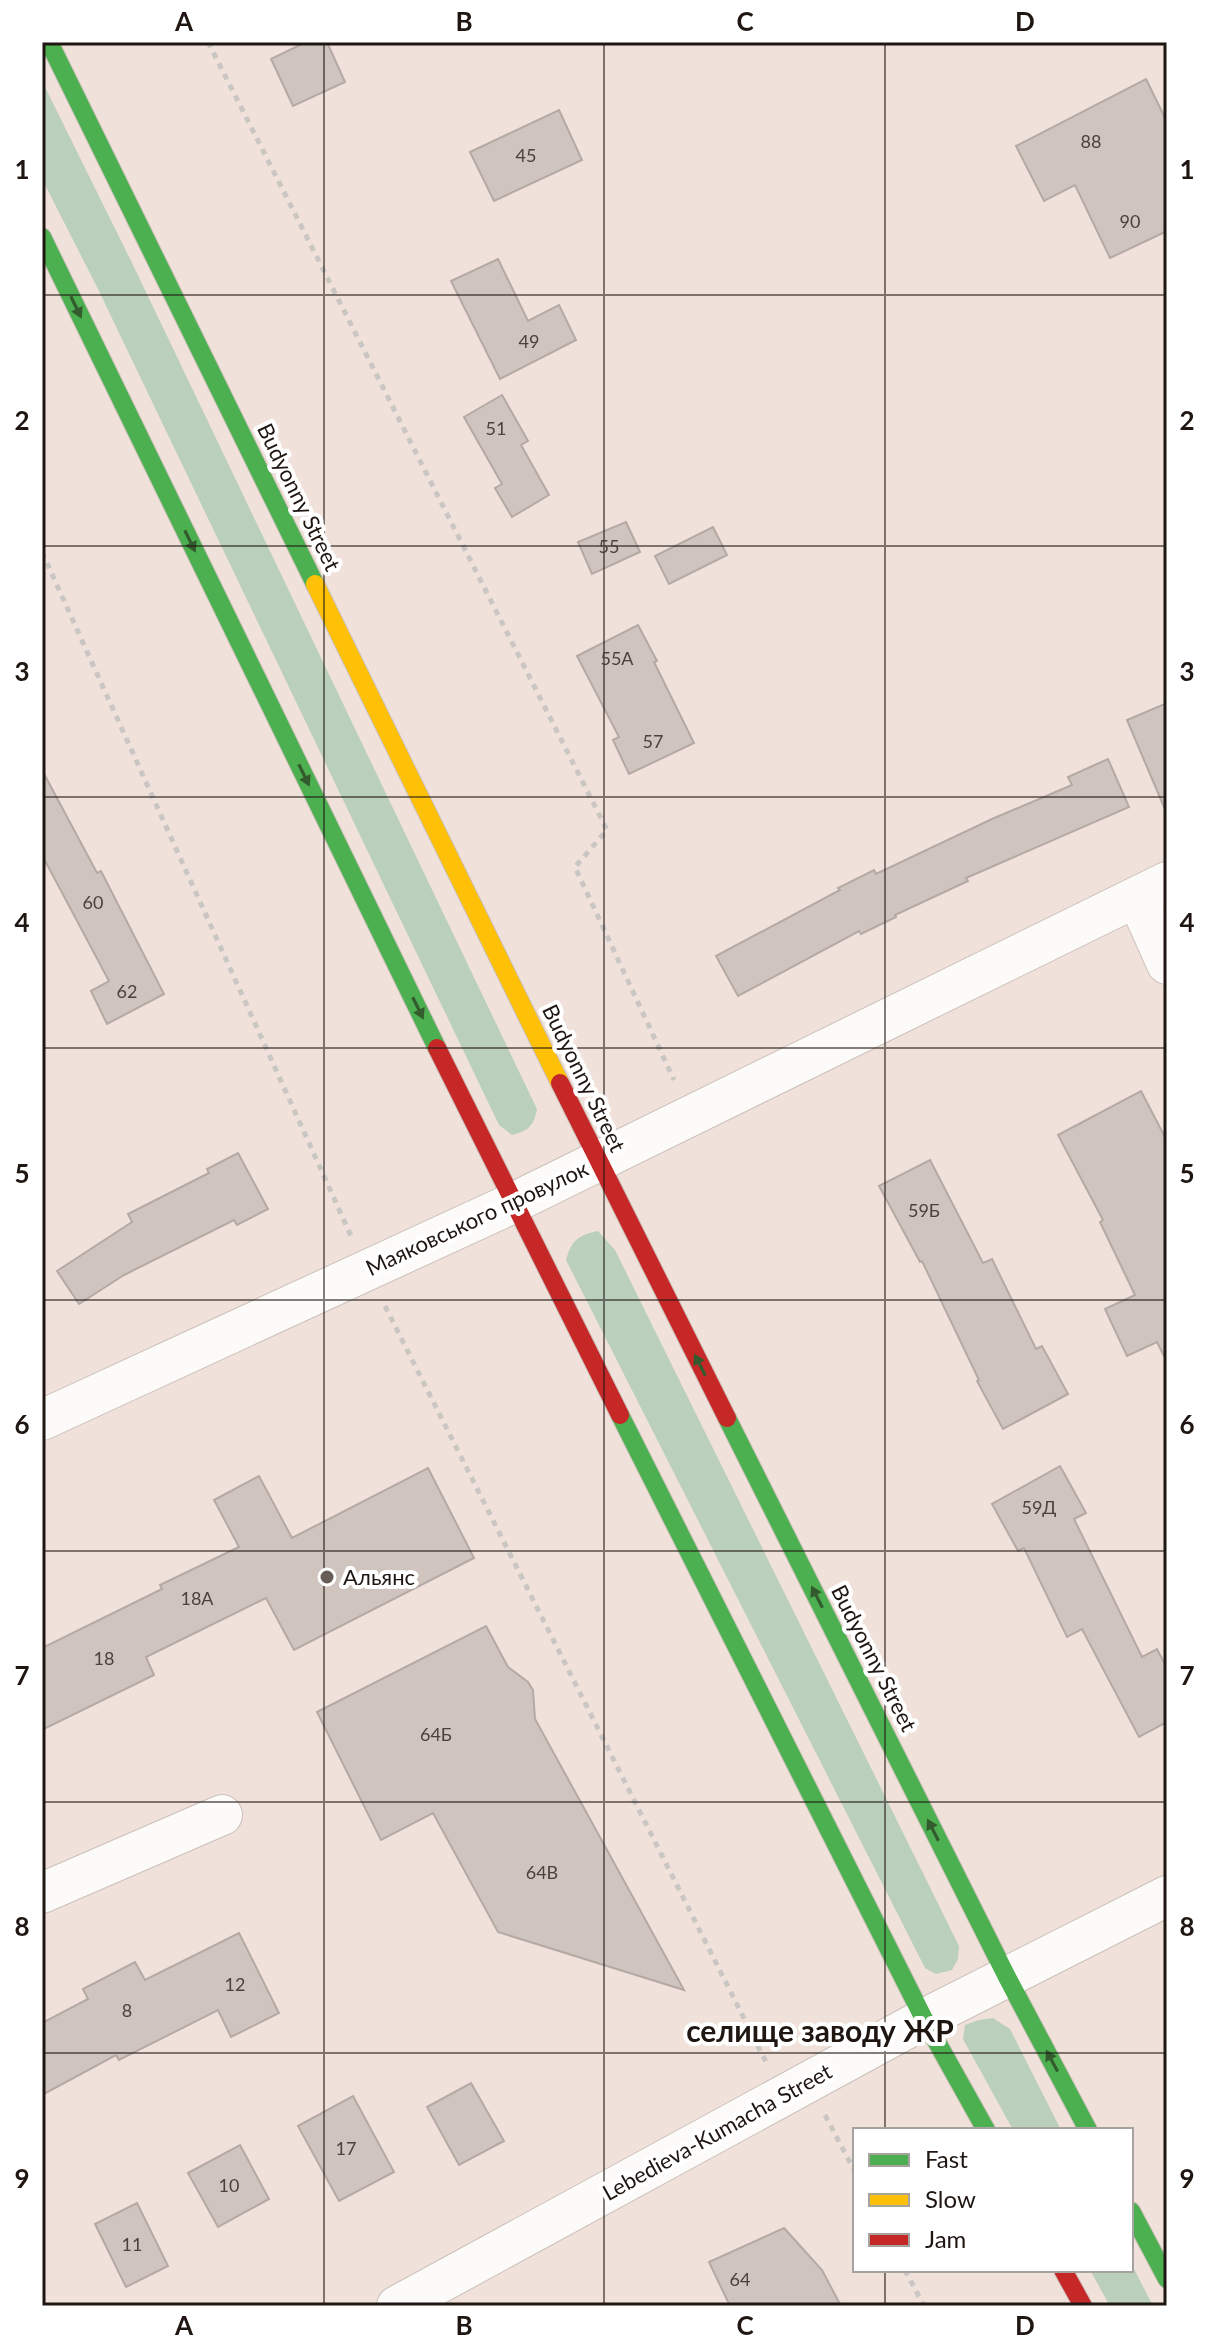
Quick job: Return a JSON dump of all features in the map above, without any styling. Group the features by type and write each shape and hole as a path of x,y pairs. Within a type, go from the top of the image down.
{"main road":[{"name":"Budyonny Street","path":"49,42 598,1161 1007,1977 1087,2128"},
{"path":"42,237 513,1203 924,2019 985,2128"},
{"path":"1133,2215 1167,2279"},
{"path":"1064,2272 1083,2306"}],"street":[{"name":"Маяковського провулок","path":"42,1420 513,1203 1152,889"},
{"path":"1152,889 1167,964"},
{"path":"42,1893 222,1815"},
{"name":"Lebedieva-Kumacha Street","path":"397,2306 924,2019 1167,1896"}],"path":[{"path":"208,42 607,830 575,867 690,1116"},
{"path":"42,552 367,1271 796,2089 853,2169"},
{"path":"906,2272 924,2306"}],"green space":[{"path":"42,81 537,1109 532,1124 522,1132 512,1135 499,1125 97,287 42,179"},
{"path":"598,1231 615,1250 959,1946 958,1959 952,1970 936,1974 925,1968 566,1260 576,1240"},
{"path":"993,2018 1010,2029 1060,2128 1012,2128 963,2039 965,2025"},
{"path":"1133,2267 1153,2306 1110,2306 1091,2272 1133,2272"}],"building":[{"path":"306,42 327,42 345,82 293,106 271,59"},
{"path":"1146,79 1167,122 1167,231 1110,258 1075,185 1044,201 1016,146"},
{"path":"559,110 582,160 494,201 470,152"},
{"path":"498,259 528,321 559,305 576,340 500,379 451,281"},
{"path":"502,395 528,441 521,445 549,495 512,517 495,488 502,484 464,417"},
{"path":"626,522 640,552 592,574 578,542"},
{"path":"713,527 727,555 669,584 655,556"},
{"path":"638,625 694,743 629,774 613,740 619,737 577,656"},
{"path":"1167,703 1167,814 1127,720"},
{"path":"1108,759 1129,807 966,878 968,881 861,934 859,931 738,996 716,956 874,870 876,874 1072,785 1068,777"},
{"path":"42,770 97,873 101,871 164,994 107,1024 91,991 109,981 42,855"},
{"path":"1141,1091 1167,1141 1167,1362 1157,1342 1127,1356 1105,1309 1135,1295 1100,1222 1103,1220 1058,1135"},
{"path":"238,1153 268,1209 237,1225 234,1220 124,1275 79,1304 57,1271 132,1222 128,1214 209,1173 207,1169"},
{"path":"930,1160 983,1263 992,1259 1036,1349 1042,1346 1068,1394 1003,1429 977,1381 922,1261 879,1186"},
{"path":"1060,1466 1086,1513 1074,1519 1142,1657 1157,1649 1167,1668 1167,1722 1139,1737 1082,1629 1067,1637 1024,1548 1018,1551 992,1504"},
{"path":"428,1468 474,1558 294,1650 266,1598 146,1657 154,1675 42,1730 42,1648 239,1547 214,1500 259,1476 292,1538"},
{"path":"486,1626 508,1667 528,1682 533,1690 535,1719 684,1990 498,1932 433,1813 381,1840 317,1712"},
{"path":"239,1933 279,2013 231,2037 218,2010 119,2060 116,2055 42,2095 42,2023 88,1999 83,1989 135,1962 145,1980"},
{"path":"471,2083 504,2141 459,2165 427,2107"},
{"path":"353,2096 394,2172 339,2201 298,2126"},
{"path":"240,2145 269,2199 218,2227 188,2173"},
{"path":"137,2203 168,2266 126,2287 95,2224"},
{"path":"784,2228 822,2270 841,2306 730,2306 709,2262"}],"traffic: fast":[{"path":"49,42 315,584"},
{"path":"42,237 437,1048"},
{"path":"620,1415 924,2019 985,2128"},
{"path":"727,1418 1007,1977 1087,2128"},
{"path":"1133,2215 1167,2279"}],"traffic: slow":[{"path":"315,584 560,1083"}],"traffic: jam":[{"path":"437,1048 620,1415"},
{"path":"560,1083 727,1418"},
{"path":"1064,2272 1083,2306"}],"place":[{"name":"Альянс","path":"327,1577"}],"district":[{"name":"селище заводу ЖР","path":"820,2032"}]}
